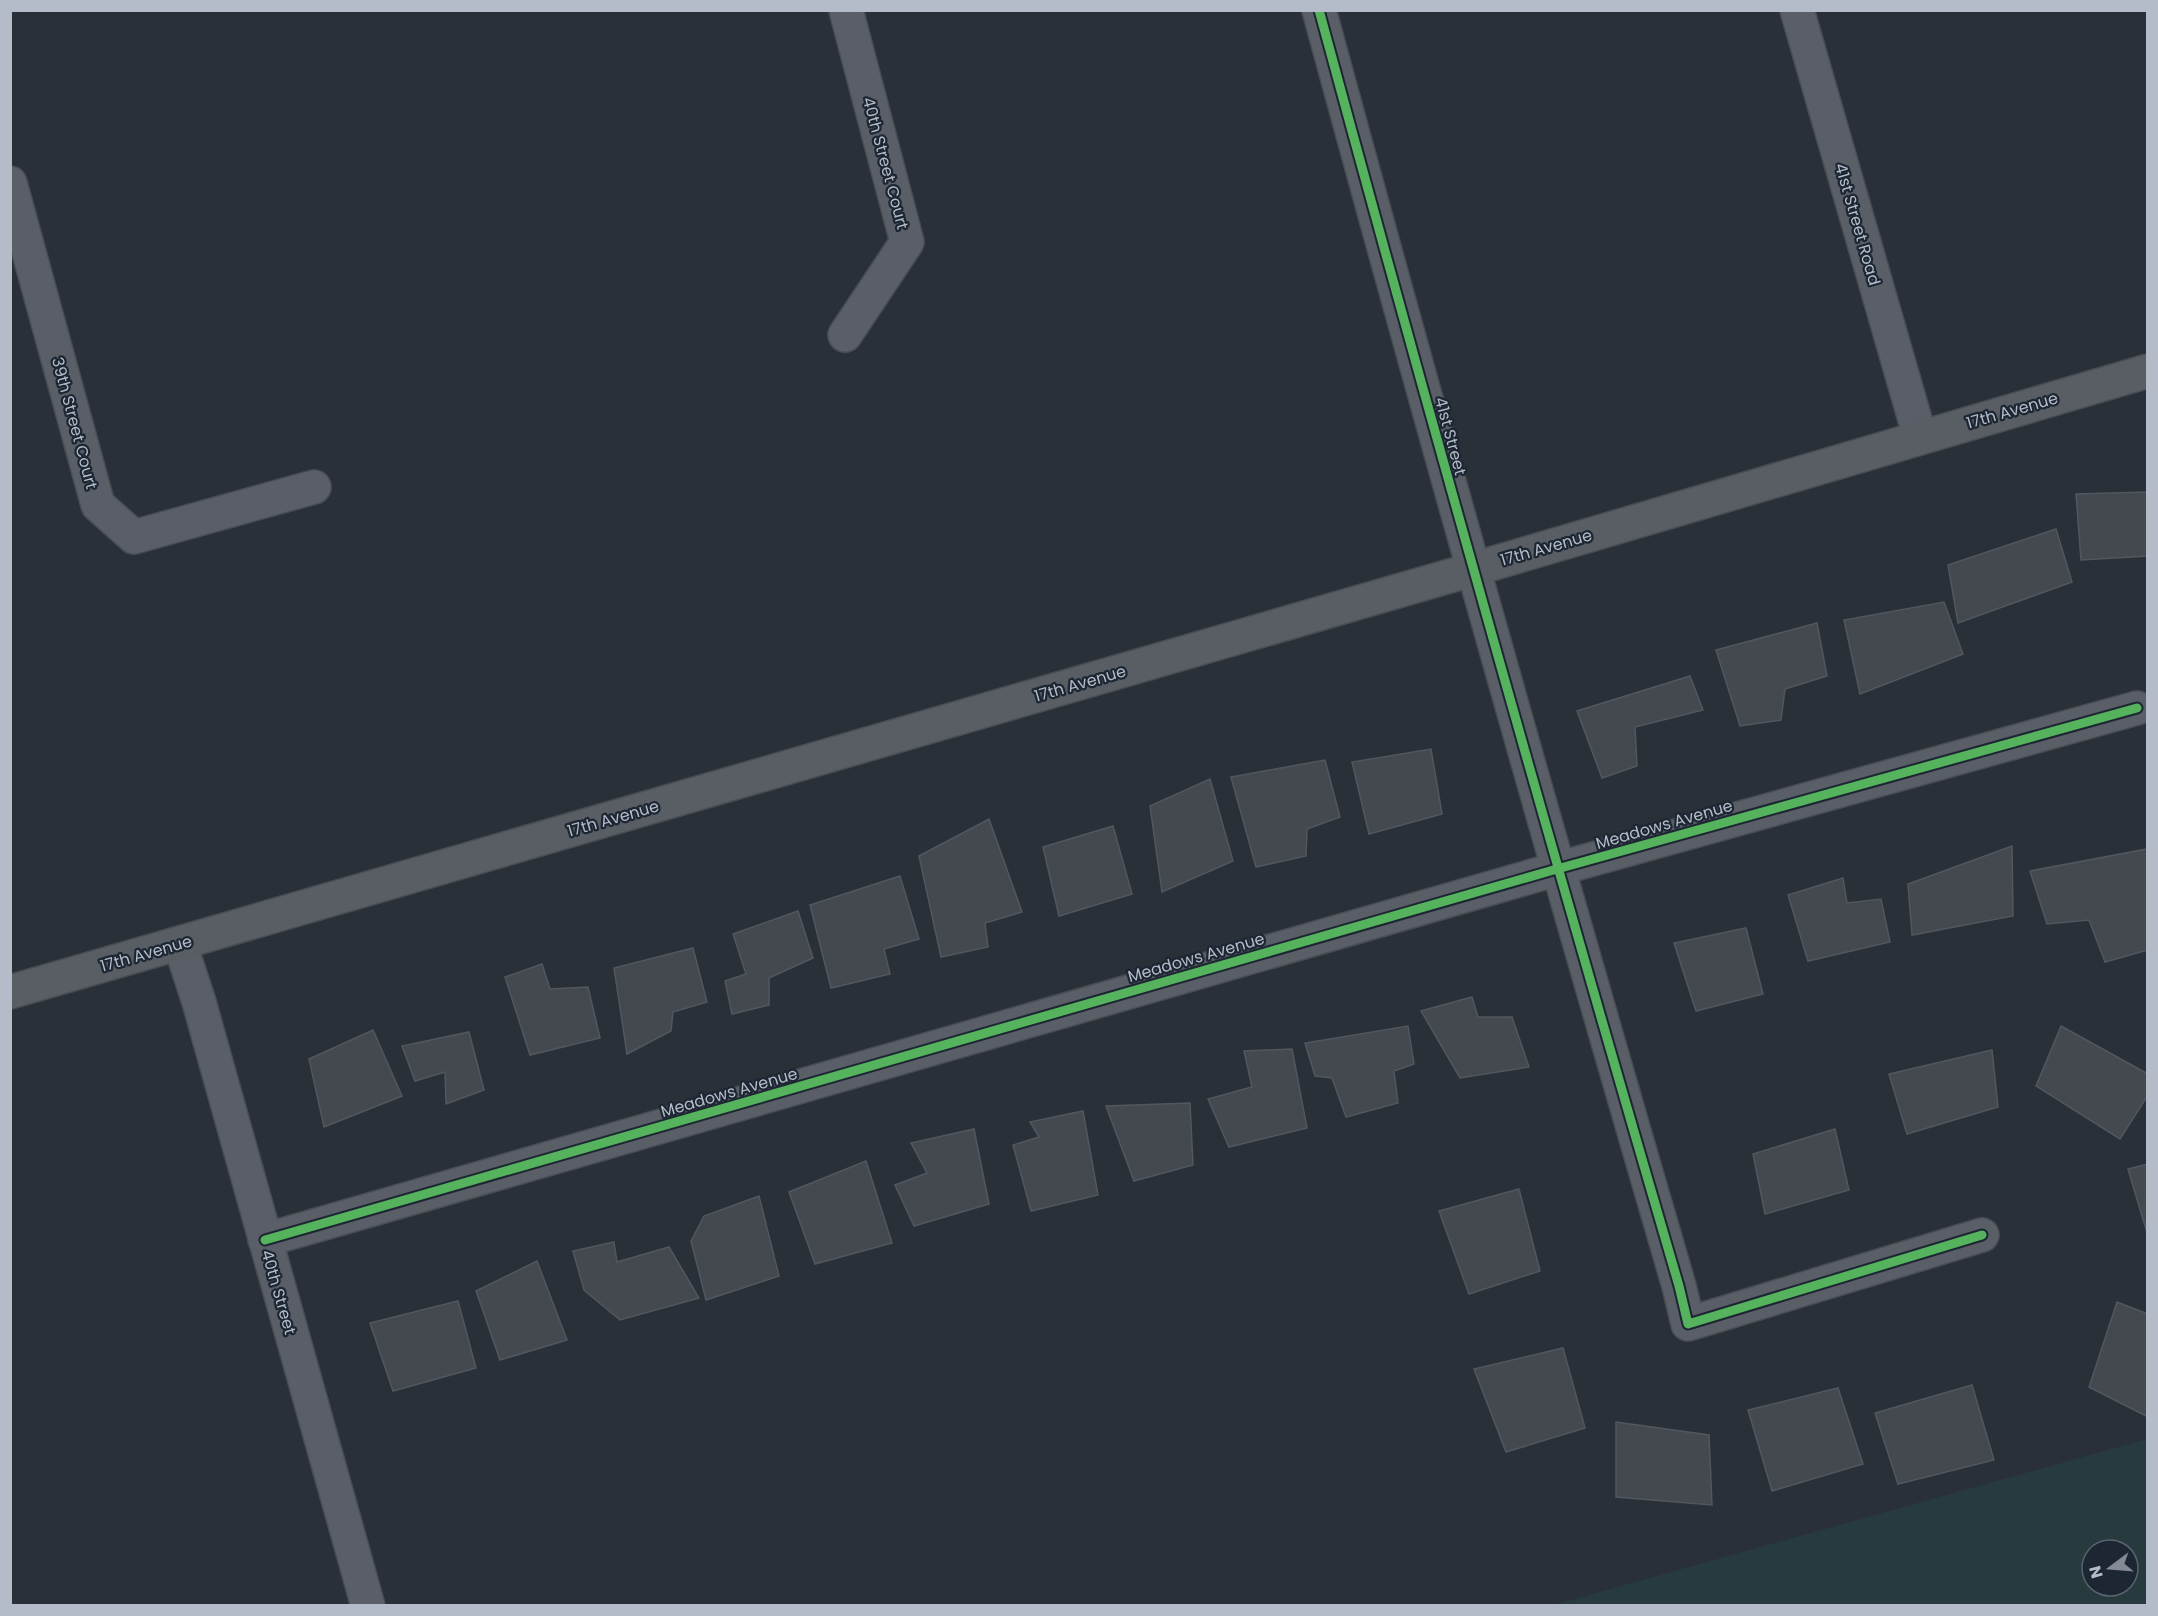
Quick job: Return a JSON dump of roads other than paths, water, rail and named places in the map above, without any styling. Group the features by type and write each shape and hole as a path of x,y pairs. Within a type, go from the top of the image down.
{"main road":[{"name":"17th Avenue","path":"10,992 1474,569 2148,371"}],"street":[{"name":"40th Street Court","path":"845,335 907,242 846,10"},
{"name":"41st Street","path":"1318,10 1557,869 1689,1324 1983,1235"},
{"name":"41st Street Road","path":"1797,10 1920,437"},
{"name":"39th Street Court","path":"10,183 98,505 134,537 314,487"},
{"name":"Meadows Avenue","path":"265,1240 1557,869 2137,708"},
{"name":"40th Street","path":"180,944 199,1002 368,1605"}]}
